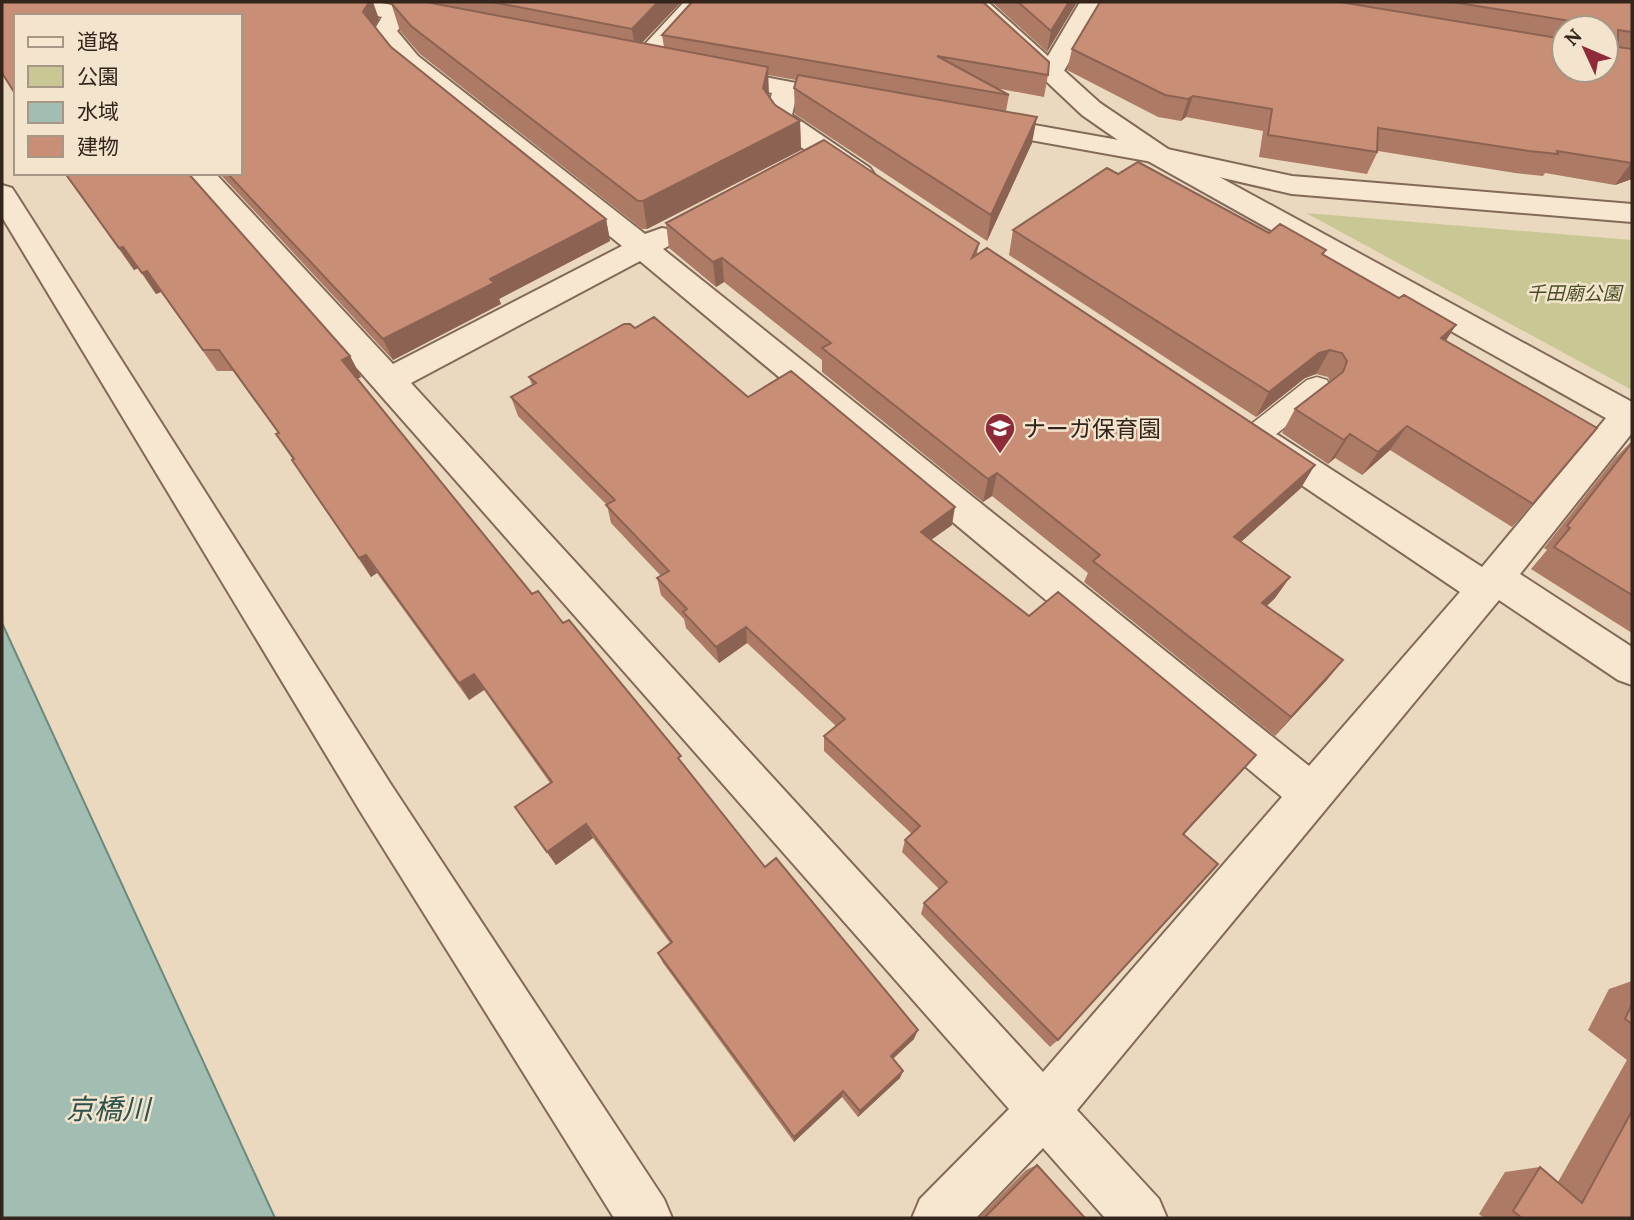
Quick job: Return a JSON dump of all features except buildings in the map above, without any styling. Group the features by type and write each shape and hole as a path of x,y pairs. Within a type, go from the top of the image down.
{"street":[{"path":"642,62 698,2"},
{"path":"939,1218 1043,1111 1491,584 1630,416 1158,155 1091,109 974,2"},
{"path":"1052,71 1092,2"},
{"path":"354,3 467,27"},
{"path":"400,13 385,32 409,61 642,247 1312,795"},
{"path":"615,57 668,67"},
{"path":"694,71 866,103"},
{"path":"786,88 779,115 813,157 889,193"},
{"path":"960,120 1158,155 1292,185 1632,213"},
{"path":"201,175 389,380 1140,1218"},
{"path":"2,194 375,797 645,1218"},
{"path":"389,380 691,222"},
{"path":"1244,429 1491,584 1632,668"}],"lane":[{"path":"1244,429 1317,387"}],"green space":[{"name":"千田廟公園","path":"1306,213 1632,240 1632,390"}],"water":[{"name":"京橋川","path":"2,623 275,1218 2,1218"}],"place":[{"name":"ナーガ保育園","path":"1000,455"}]}
